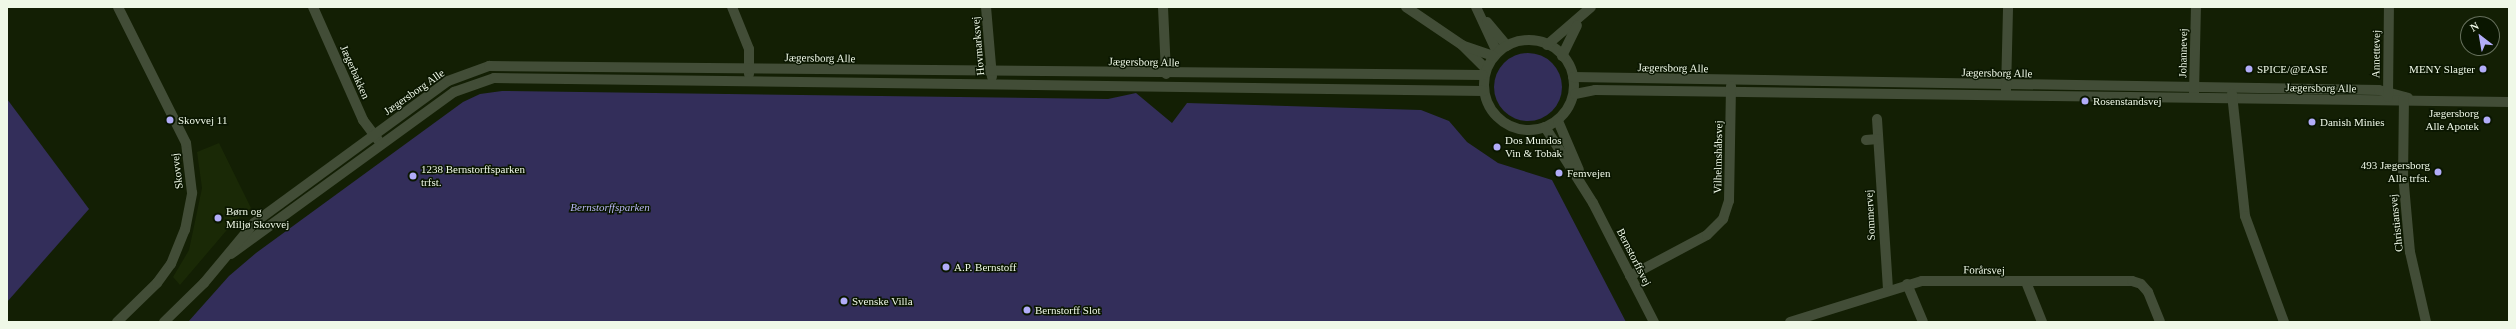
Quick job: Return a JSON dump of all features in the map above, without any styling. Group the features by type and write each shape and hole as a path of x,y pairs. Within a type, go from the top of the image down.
{"street":[{"name":"Skovvej","path":"117,322 157,283 170,264 185,230 192,193 186,143 118,7"},
{"name":"Jægerbakken","path":"313,7 364,120 381,145"},
{"path":"732,7 749,49 749,80"},
{"name":"Hovmarksvej","path":"986,7 993,83"},
{"path":"1163,7 1166,74"},
{"path":"1406,7 1462,45 1484,72"},
{"path":"1546,45 1581,18 1591,7"},
{"path":"2006,96 2008,7"},
{"name":"Johannevej","path":"2194,99 2196,7"},
{"name":"Annettevej","path":"2388,96 2389,7"},
{"path":"1478,10 1495,54"},
{"path":"1478,10 1507,46"},
{"path":"1562,56 1581,18"},
{"path":"1526,42 1546,45 1562,56 1573,77 1574,94 1571,108 1558,121 1546,127 1528,129 1506,122 1494,110 1484,91 1484,72 1495,54 1507,46 1526,42"},
{"path":"1462,45 1495,54"},
{"name":"Jægersborg Alle","path":"164,322 223,260 254,223 448,81 489,66 1166,74 1484,72"},
{"name":"Jægersborg Alle","path":"1573,77 1731,81 2232,88 2388,96 2420,101 2509,102"},
{"name":"Jægersborg Alle","path":"223,260 454,92 486,79 749,80 1484,91"},
{"name":"Vilhelmshåbsvej","path":"1630,276 1707,235 1723,219 1730,201 1731,81"},
{"path":"2232,88 2245,216 2284,322"},
{"name":"Jægersborg Alle","path":"1574,94 1595,90 2194,99 2388,96"},
{"name":"Christiansvej","path":"2404,99 2403,174 2410,252 2426,322"},
{"name":"Sommervej","path":"1877,119 1888,290"},
{"name":"Bernstorffsvej","path":"1558,121 1593,203 1654,322"},
{"name":"Bernstorffsvej","path":"1546,127 1593,203"},
{"path":"1866,140 1878,139"},
{"name":"Forårsvej","path":"1791,322 1907,284 1922,281 2140,284 2148,292 2160,322"},
{"path":"2026,282 2042,322"},
{"path":"1907,284 1924,322"}],"shaded area":[{"name":"Børn og Miljø Skovvej","path":"219,143 251,208 232,224 180,285 173,277 189,250 202,188 197,152"}],"green space":[{"path":"1528,53 1541,56 1552,63 1559,74 1562,87 1559,100 1552,111 1541,118 1528,121 1515,118 1504,111 1497,100 1494,87 1497,74 1504,63 1515,56"},
{"name":"Bernstorffsparken","path":"502,91 1108,99 1136,93 1172,123 1187,103 1421,110 1449,121 1467,142 1498,163 1552,180 1626,322 188,322 229,276 256,253 463,102 480,94"},
{"path":"7,99 89,209 7,302"}],"place":[{"name":"SPICE/@EASE","path":"2249,69"},
{"name":"MENY Slagter","path":"2483,69"},
{"name":"Rosenstandsvej","path":"2085,101"},
{"name":"Skovvej 11","path":"170,120"},
{"name":"Jægersborg Alle Apotek","path":"2487,120"},
{"name":"Danish Minies","path":"2312,122"},
{"name":"Dos Mundos Vin & Tobak","path":"1497,147"},
{"name":"493 Jægersborg Alle trfst.","path":"2438,172"},
{"name":"Femvejen","path":"1559,173"},
{"name":"1238 Bernstorffsparken trfst.","path":"413,176"},
{"name":"Børn og Miljø Skovvej","path":"218,218"},
{"name":"A.P. Bernstoff","path":"946,267"},
{"name":"Svenske Villa","path":"844,301"},
{"name":"Bernstorff Slot","path":"1027,310"}]}
